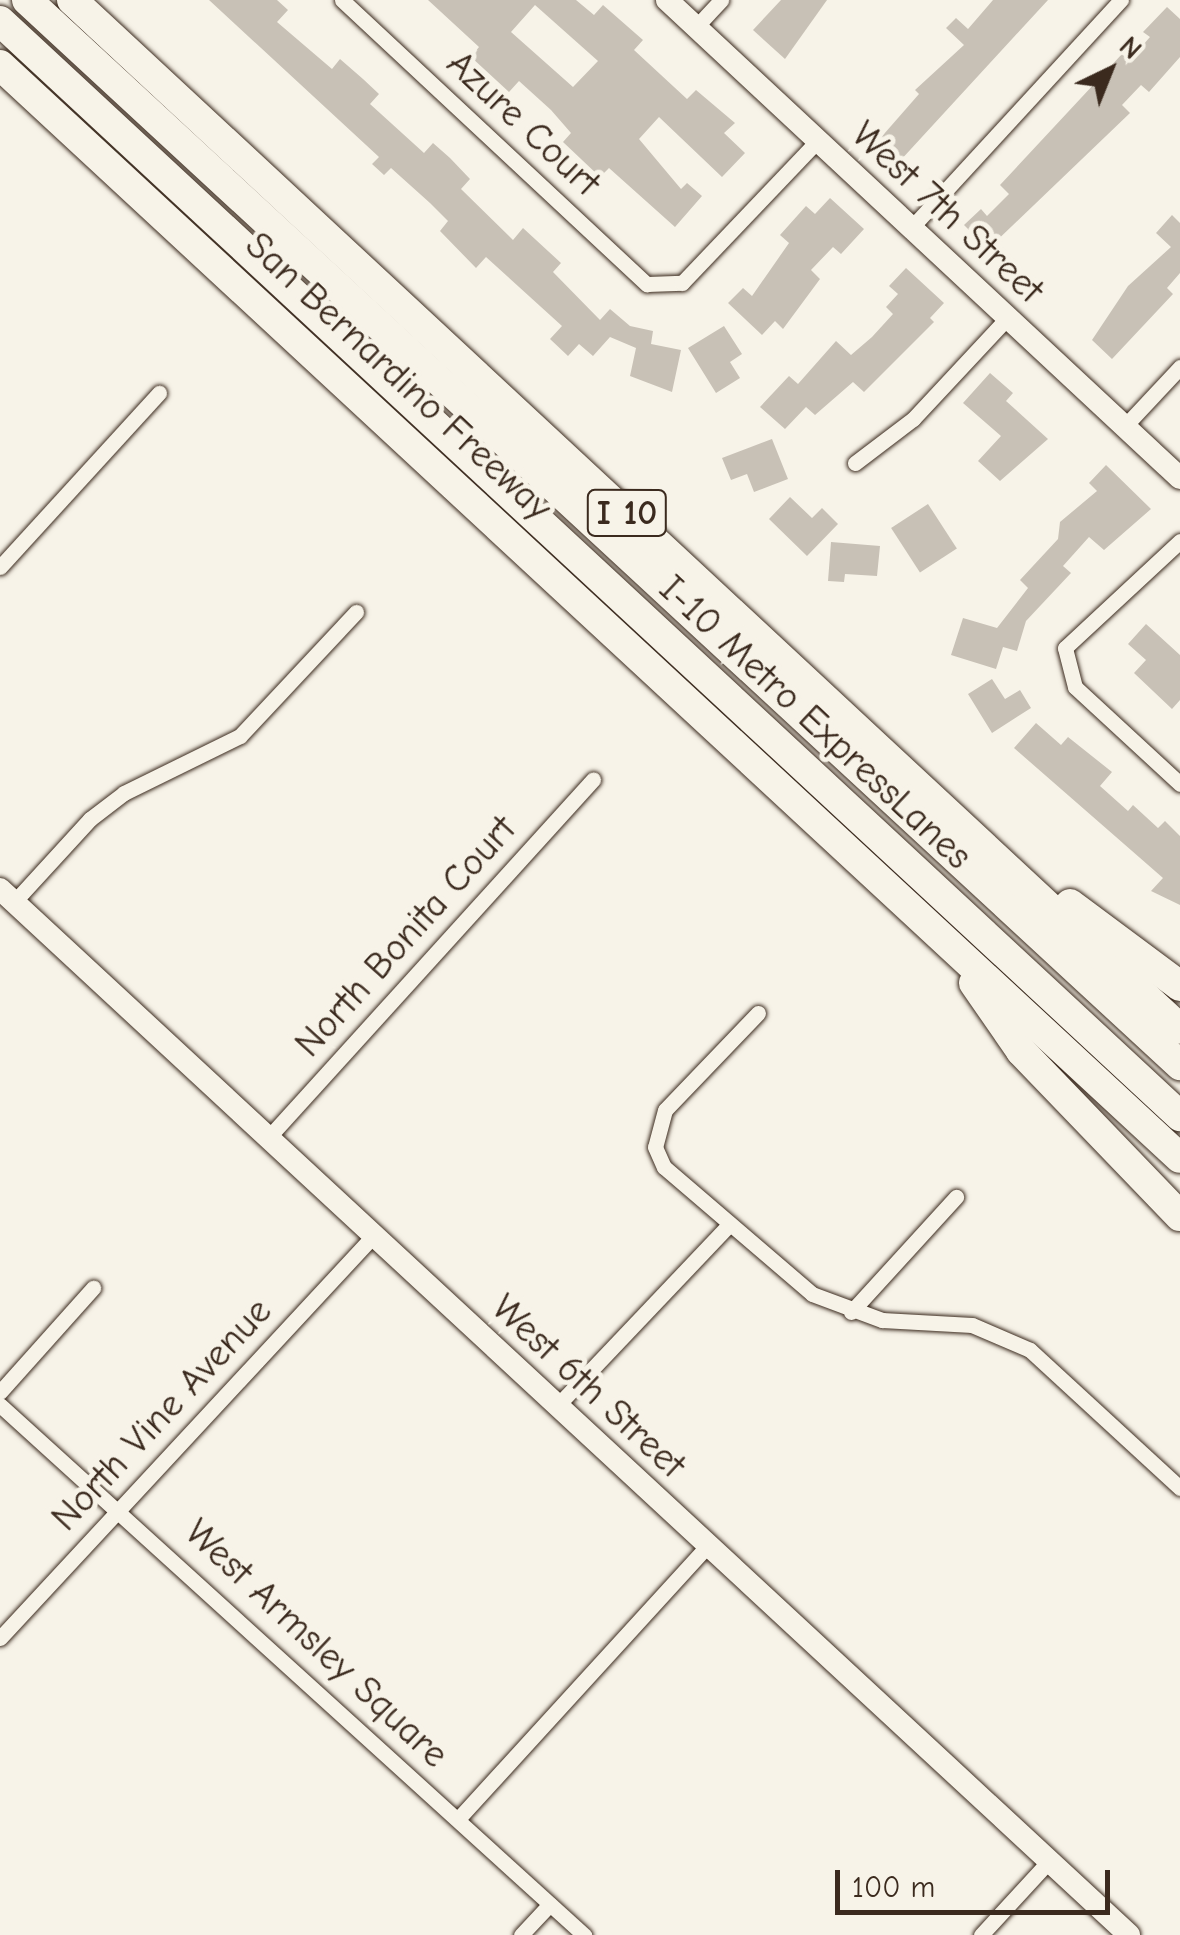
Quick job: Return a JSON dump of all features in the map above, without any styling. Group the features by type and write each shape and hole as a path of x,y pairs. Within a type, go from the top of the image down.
{"highway":[{"name":"I-10 Metro ExpressLanes","path":"27,0 1180,1066"},
{"name":"San Bernardino Freeway","path":"72,0 1180,1029"},
{"name":"I-10 Metro ExpressLanes","path":"0,21 1180,1116"},
{"name":"San Bernardino Freeway","path":"0,65 1180,1158"},
{"path":"950,816 1180,986"},
{"path":"942,935 1021,1051 1180,1216"}],"street":[{"name":"Azure Court","path":"342,0 647,284 664,288 682,283 818,141"},
{"name":"West 7th Street","path":"667,0 1180,478"},
{"path":"696,27 721,0"},
{"path":"912,226 1121,0"},
{"path":"855,463 913,419 1009,316"},
{"path":"1125,426 1180,367"},
{"path":"0,567 159,394"},
{"path":"1180,541 1066,648 1068,673 1075,687 1180,784"},
{"path":"7,896 124,793 240,736 356,612"},
{"name":"North Bonita Court","path":"268,1138 593,780"},
{"name":"West 6th Street","path":"7,896 1129,1935"},
{"path":"758,1013 666,1110 656,1130 664,1167 812,1294 882,1320 972,1324 1002,1334 1063,1378 1180,1488"},
{"path":"852,1312 956,1197"},
{"path":"557,1406 730,1224"},
{"name":"North Vine Avenue","path":"0,1638 373,1236"},
{"path":"0,1392 93,1288"},
{"name":"West Armsley Square","path":"0,1405 120,1508 584,1935"},
{"path":"458,1819 708,1545"},
{"path":"981,1935 1049,1861"},
{"path":"521,1935 550,1904"}],"building":[{"path":"209,0 277,0 288,10 277,22 332,69 340,59 363,79 379,94 370,104 424,153 433,143 450,158 470,179 461,189 513,240 523,228 561,263 553,272 600,320 610,309 630,326 653,331 651,344 681,350 672,392 630,376 636,348 610,337 593,356 579,344 568,356 550,339 562,326 486,257 476,268 440,231 448,221 391,168 384,175 372,164 379,157"},
{"path":"428,0 576,0 594,15 603,5 643,40 634,50 687,99 696,90 735,123 724,133 745,153 722,177 659,117 639,139 681,189 687,183 702,196 675,227 609,168 600,177 563,142 571,133 551,110 519,81 509,92 471,57 479,47","holes":["535,5 598,61 573,87 511,32"]},
{"path":"781,0 827,0 785,59 753,30"},
{"path":"993,0 1048,0 899,162 877,142 919,94 915,90 964,45 946,28 956,18 968,29"},
{"path":"1167,7 1180,19 1180,57 1149,92 1141,85 1122,105 1130,113 988,249 964,225 981,209 987,216 1009,194 1000,185 1122,54 1129,61 1150,37 1143,32"},
{"path":"830,198 864,229 841,254 833,247 811,270 820,279 783,329 775,321 762,335 728,303 743,288 752,296 789,243 780,235 806,206 815,214"},
{"path":"1172,215 1180,223 1180,273 1167,288 1173,294 1112,359 1092,340 1128,286 1171,247 1156,233"},
{"path":"906,268 944,303 930,318 934,322 864,392 853,382 815,415 806,407 785,429 760,407 789,376 798,384 836,341 851,355 872,337 893,314 886,307 898,294 889,286"},
{"path":"724,326 742,354 730,362 740,378 716,393 688,348"},
{"path":"990,373 1013,393 1006,401 1048,439 1000,481 978,461 1001,436 963,403"},
{"path":"772,439 788,479 754,492 747,474 731,480 722,458"},
{"path":"1106,465 1151,509 1104,550 1089,537 1063,566 1071,573 1026,621 1017,651 1003,647 996,669 951,655 963,618 997,628 1028,588 1020,580 1058,539 1060,522 1097,491 1089,483"},
{"path":"790,497 812,518 822,508 838,524 807,556 769,519"},
{"path":"928,504 957,548 920,572 891,528"},
{"path":"831,542 880,546 877,576 845,574 844,582 828,581"},
{"path":"1146,624 1180,655 1180,700 1172,709 1134,673 1146,660 1128,644"},
{"path":"992,679 1005,699 1020,690 1031,708 992,733 968,694"},
{"path":"1036,723 1061,745 1068,737 1112,772 1100,786 1128,811 1133,805 1158,828 1165,821 1180,836 1180,905 1151,891 1163,878 1014,748"}]}
